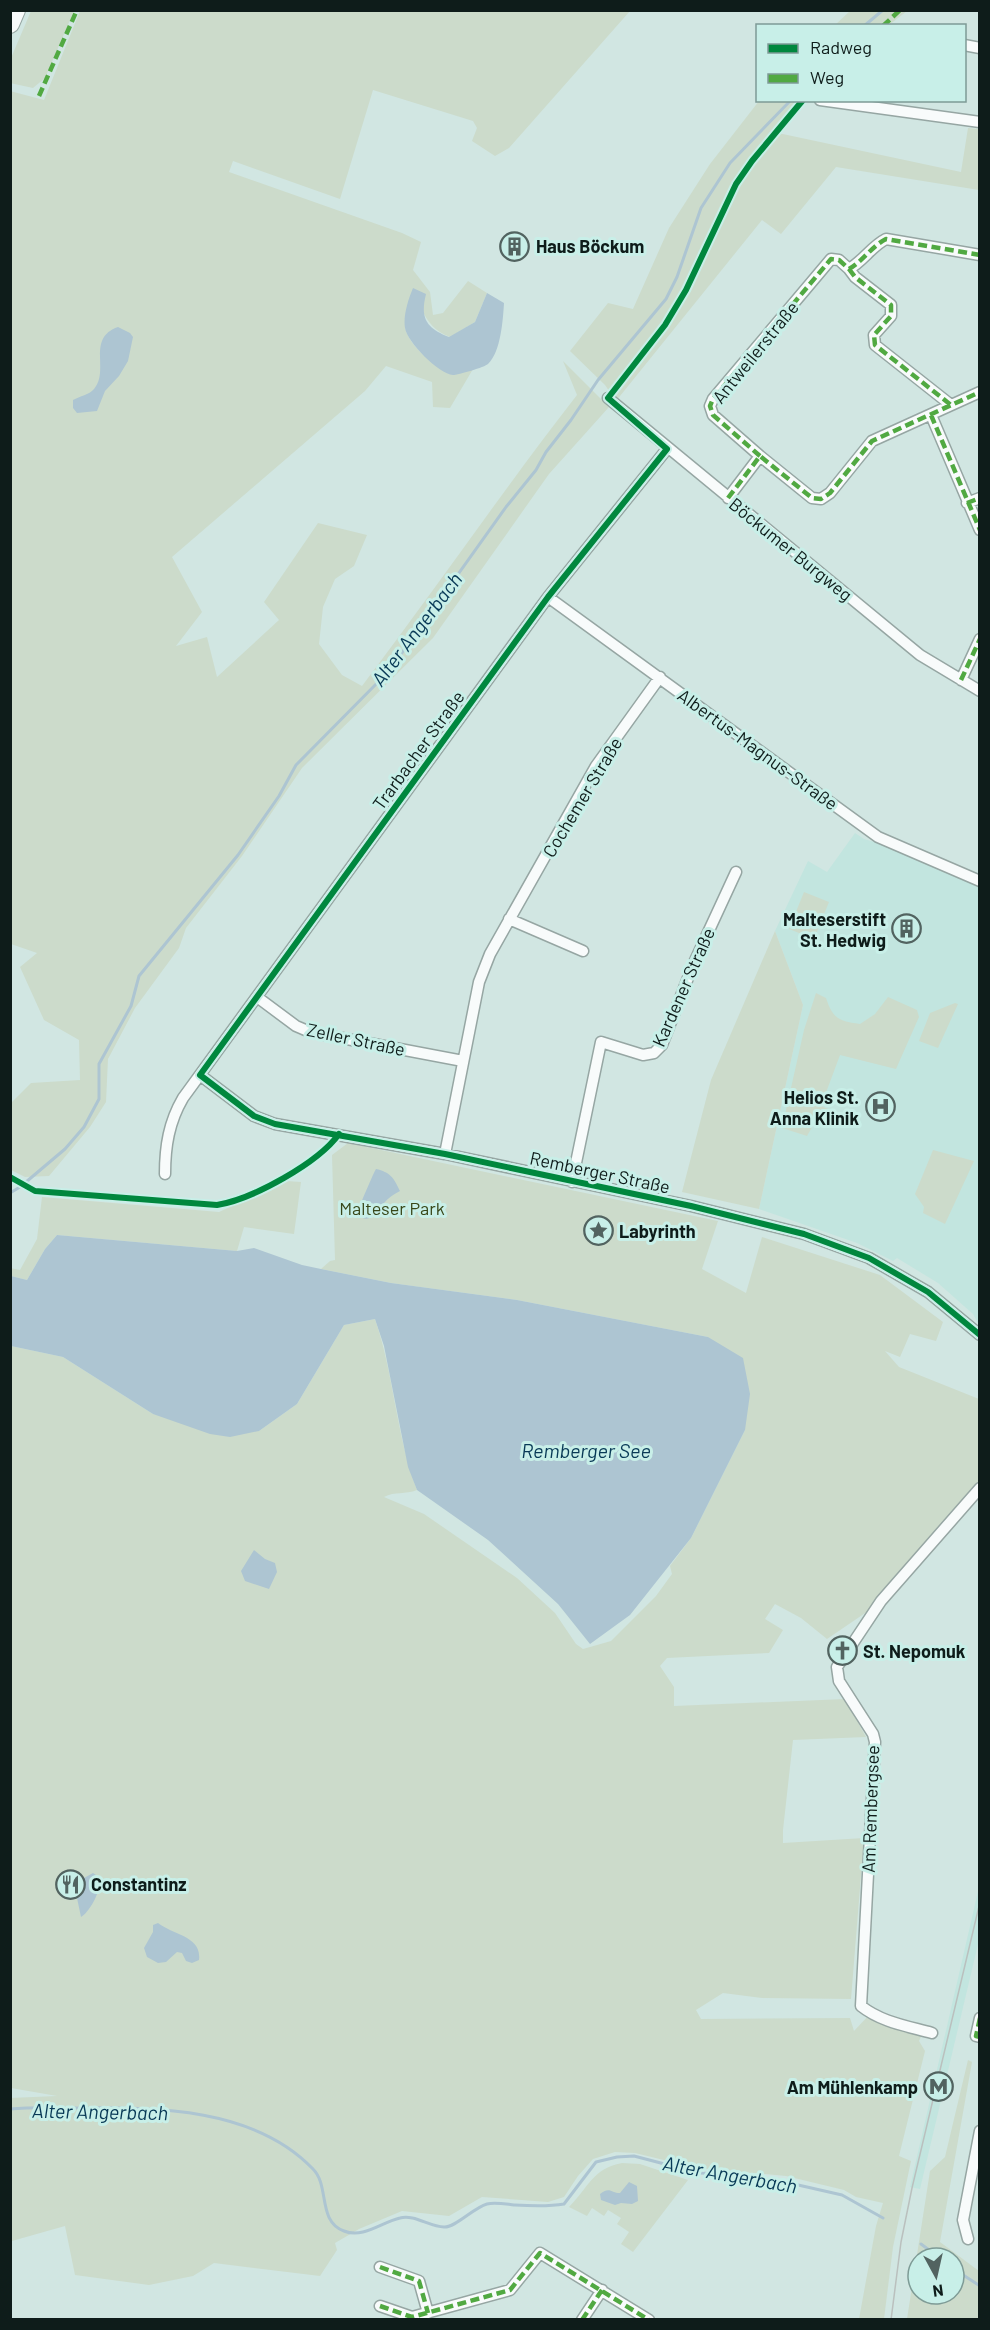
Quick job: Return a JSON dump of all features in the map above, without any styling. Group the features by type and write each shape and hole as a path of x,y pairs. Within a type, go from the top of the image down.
{"highway":[{"path":"10,24 16,10"}],"street":[{"path":"850,102 909,106 980,122"},
{"path":"951,405 875,345 874,335 891,316 891,305 855,278 849,269 860,263 878,243 886,239 980,255"},
{"name":"Antweilerstraße","path":"760,456 714,415 710,406 713,399 831,259 839,260 849,269"},
{"path":"728,498 760,456 812,498 821,499 830,493 872,441 980,392"},
{"name":"Böckumer Burgweg","path":"608,398 667,449 920,655 980,690"},
{"path":"931,415 980,530"},
{"name":"Trarbacher Straße","path":"165,1174 166,1140 170,1123 183,1098 549,597 667,449"},
{"path":"967,503 980,498"},
{"name":"Albertus-Magnus-Straße","path":"549,597 878,837 980,881"},
{"path":"961,680 980,639"},
{"name":"Cochemer Straße","path":"445,1154 479,982 490,954 596,766 660,677"},
{"name":"Kardener Straße","path":"572,1182 600,1042 644,1055 654,1053 662,1045 693,965 736,872"},
{"path":"509,919 583,951"},
{"name":"Zeller Straße","path":"257,997 296,1026 310,1032 464,1061"},
{"name":"Remberger Straße","path":"200,1075 254,1116 275,1124 445,1154 691,1206 804,1234 868,1258 928,1292 980,1335"},
{"name":"Am Rembergsee","path":"932,2032 888,2021 870,2014 860,2004 875,1742 873,1734 839,1681 837,1667 881,1601 980,1488"},
{"path":"980,2018 976,2036 980,2037"},
{"path":"968,2239 963,2220 980,2131"},
{"path":"380,2306 412,2317 510,2290 540,2253 649,2319"},
{"path":"380,2267 419,2281 428,2313"},
{"path":"582,2319 602,2290"}],"shaded area":[{"name":"Helios St. Anna Klinik","path":"855,833 864,839 885,845 979,887 979,1325 973,1314 938,1283 897,1258 893,1261 857,1243 759,1209 803,1005 775,931 808,861 827,872"},
{"path":"979,1887 979,1940 920,2189 910,2187"}],"green space":[{"path":"850,10 907,11 890,24 836,24"},
{"path":"31,11 74,11 45,78 33,88 10,83 11,58"},
{"path":"80,11 630,11 509,148 495,156 472,141 477,128 473,121 373,90 340,199 233,161 229,172 402,233 421,242 413,270 430,292 433,315 443,313 468,281 487,293 475,322 450,337 433,326 422,310 405,328 418,350 453,375 473,369 450,408 433,407 432,382 386,366 365,391 172,557 202,612 176,646 207,637 217,677 279,620 264,602 318,523 367,535 354,566 335,579 323,607 319,644 342,675 362,686 577,395 563,361 609,407 549,474 433,638 302,768 242,856 186,928 179,948 135,1008 108,1059 106,1102 90,1127 49,1176 25,1177 11,1170 11,1103 31,1083 80,1080 79,1040 44,1020 20,967 37,953 11,944 10,91 44,100"},
{"path":"758,102 807,102 778,133 961,172 968,128 979,129 979,190 836,167 781,234 762,220 616,401 605,385 570,351 608,303 633,309 669,228 710,164"},
{"path":"804,892 829,902 814,939 789,929"},
{"path":"775,931 803,1005 759,1209 682,1192 711,1080"},
{"path":"816,993 826,998 834,1015 847,1022 860,1024 875,1014 888,997 917,1010 919,1017 896,1069 840,1055 821,1106 848,1117 845,1125 819,1115 807,1136 782,1128 804,1030"},
{"path":"955,1003 958,1004 938,1048 919,1041 930,1013"},
{"name":"Malteser Park","path":"348,1143 718,1221 702,1269 746,1293 762,1237 880,1275 943,1322 936,1341 910,1334 900,1357 885,1351 899,1367 979,1399 979,1482 874,1607 827,1639 801,1618 775,1604 765,1619 783,1630 769,1653 667,1658 660,1666 674,1687 674,1706 845,1699 866,1737 793,1740 783,1830 783,1843 864,1838 851,1999 762,1998 723,1993 696,2010 701,2019 850,2018 854,2031 870,2014 924,2030 919,2041 925,2051 899,2156 911,2161 893,2247 884,2319 859,2319 876,2226 883,2203 856,2197 844,2190 786,2176 697,2168 635,2153 615,2152 593,2159 564,2197 548,2202 482,2197 449,2216 402,2211 359,2229 335,2243 337,2250 320,2276 214,2263 193,2276 149,2285 75,2275 65,2226 12,2241 10,2098 57,2096 11,2088 11,1346 63,1357 153,1414 259,1431 297,1404 344,1325 375,1319 387,1361 404,1448 417,1490 384,1497 424,1514 517,1578 555,1613 576,1644 583,1649 611,1641 656,1596 672,1574 670,1566 691,1538 745,1430 708,1337 517,1300 391,1283 321,1269 330,1261 335,1260 332,1155"},
{"path":"933,1150 974,1161 945,1224 923,1213 924,1207 915,1194"},
{"path":"286,1181 301,1182 294,1234 244,1227 237,1251 57,1235 45,1249 27,1280 11,1276 10,1268 20,1270 37,1239 42,1197 219,1212"},
{"path":"968,2060 972,2062 940,2242 945,2246 918,2246 930,2171 945,2157"},
{"path":"622,2163 640,2164 688,2180 633,2252 621,2244 629,2232 617,2224 621,2218 608,2210 604,2216 592,2208 587,2216 569,2207 597,2174"},
{"path":"966,2261 979,2271 979,2319 907,2319 909,2306 966,2306"}],"water":[{"path":"413,288 426,294 424,310 430,326 449,337 475,322 487,293 504,303 499,344 488,364 453,375 440,369 424,356 411,341 405,328 406,308"},
{"path":"118,327 133,337 128,361 119,376 105,391 97,411 77,413 73,408 73,400 94,389 100,373 103,339 108,332"},
{"path":"376,1169 391,1176 400,1191 387,1199 372,1216 365,1219 357,1214"},
{"name":"Remberger See","path":"57,1235 237,1251 254,1248 302,1265 391,1283 517,1300 708,1337 743,1358 750,1394 745,1430 691,1538 630,1615 590,1644 558,1604 488,1540 417,1490 408,1467 384,1346 375,1319 344,1325 297,1404 259,1431 230,1437 210,1434 153,1414 63,1357 11,1346 11,1276 27,1280 45,1249"},
{"path":"254,1550 265,1559 275,1563 277,1572 269,1589 245,1581 241,1571"},
{"path":"93,1873 99,1877 99,1887 92,1905 81,1917 77,1898 83,1888 84,1878"},
{"path":"158,1923 191,1941 199,1952 199,1960 192,1963 186,1961 182,1953 177,1952 166,1962 158,1963 147,1957 144,1948 153,1932 153,1925"},
{"path":"629,2182 637,2186 638,2201 632,2204 615,2205 601,2200 600,2194 603,2192 608,2190 620,2193"}],"waterway":[{"name":"Alter Angerbach","path":"866,24 883,10"},
{"name":"Alter Angerbach","path":"26,1182 65,1149 84,1127 99,1099 99,1064 131,1006 139,976 238,855 279,796 296,765 389,671 506,507 536,470 546,452 598,380 666,299 677,277 701,208 730,163 789,102"},
{"name":"Alter Angerbach","path":"10,1193 20,1187"},
{"name":"Alter Angerbach","path":"10,2109 140,2109 204,2115 234,2123 263,2134 289,2149 313,2169 321,2184 330,2219 336,2226 351,2233 365,2231 405,2217 444,2227 490,2203 539,2206 564,2204 596,2162 634,2156 699,2173 733,2174 785,2182 842,2195 883,2218"},
{"name":"Alter Angerbach","path":"966,2277 980,2286"}],"tram line":[{"path":"891,2320 901,2242 912,2188 980,1902"}],"marked path":[{"path":"39,96 77,10"},
{"path":"885,24 900,10"},
{"path":"760,456 713,415 710,406 713,399 831,259 839,260 849,269 886,239 980,255"},
{"path":"849,269 855,277 891,305 891,316 874,335 875,345 951,405"},
{"path":"728,498 760,456 812,498 821,499 830,493 872,441 980,392"},
{"path":"931,415 980,530"},
{"path":"967,503 980,498"},
{"path":"961,680 980,639"},
{"path":"980,2018 976,2036 980,2037"},
{"path":"380,2306 412,2317 510,2290 540,2253 649,2320"},
{"path":"380,2267 419,2281 428,2313"},
{"path":"582,2320 602,2290"}],"cycle path":[{"path":"801,102 752,161 736,184 686,290 665,325 608,398 667,449 548,597 200,1075 254,1116 275,1124 445,1154 691,1206 804,1234 869,1258 928,1292 980,1335"},
{"path":"10,1177 35,1191 217,1205 266,1188 284,1178 301,1168 339,1134"}],"place":[{"name":"Haus Böckum","path":"515,246"},
{"name":"Malteserstift St. Hedwig","path":"907,929"},
{"name":"Helios St. Anna Klinik","path":"880,1107"},
{"name":"Labyrinth","path":"598,1231"},
{"name":"St. Nepomuk","path":"842,1651"},
{"name":"Constantinz","path":"70,1884"},
{"name":"Am Mühlenkamp","path":"939,2087"}]}
